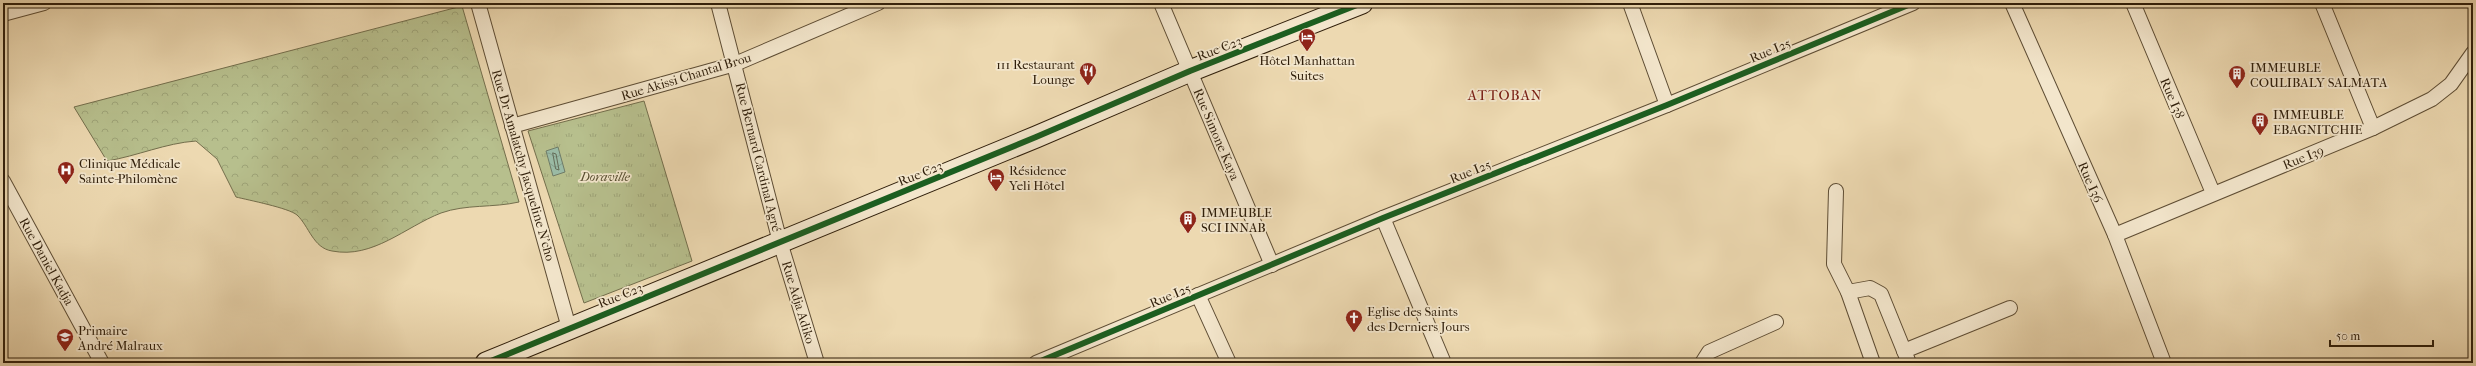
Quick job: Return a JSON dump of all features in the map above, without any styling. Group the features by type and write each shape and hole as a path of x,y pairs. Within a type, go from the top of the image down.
{"street":[{"path":"3,14 44,3"},
{"name":"Rue Dr Amalatchy Jacqueline N'cho","path":"478,3 569,328"},
{"name":"Rue Bernard Cardinal Agré","path":"718,3 780,242"},
{"name":"Rue Akissi Chantal Brou","path":"512,126 735,64 878,3"},
{"name":"Rue Simone Kaya","path":"1160,3 1272,265"},
{"name":"Rue C23","path":"486,363 1190,71 1339,7 1362,3"},
{"path":"1630,3 1667,105"},
{"name":"Rue I25","path":"1036,363 1382,218 1667,105 1913,3"},
{"name":"Rue I36","path":"2012,3 2115,235 2164,363"},
{"name":"Rue I38","path":"2133,3 2213,193"},
{"path":"2322,3 2374,128"},
{"name":"Rue I39","path":"2115,235 2213,193 2374,128 2432,99 2451,84 2473,53"},
{"name":"Rue Daniel Kadja","path":"3,181 102,363"},
{"path":"1836,191 1834,264 1848,292 1873,363"},
{"path":"1382,218 1444,363"},
{"name":"Rue Adja Adiko","path":"780,242 817,363"},
{"path":"1848,292 1870,288 1881,294 1906,357 2010,308"},
{"path":"1198,295 1228,363"},
{"path":"1702,363 1709,352 1776,322"}],"green space":[{"path":"462,6 519,202 450,210 428,219 375,246 361,250 347,252 326,249 320,246 301,220 293,212 236,197 217,159 196,141 174,144 107,161 74,107"},
{"name":"Doraville","path":"644,101 692,261 584,303 528,131"}],"water":[{"path":"558,147 565,172 553,176 546,151"}],"cycle path":[{"path":"486,363 1036,137 1190,71 1362,3"},
{"path":"1036,363 1383,218 1667,105 1913,3"}],"place":[{"name":"Hôtel Manhattan Suites","path":"1307,52"},
{"name":"111 Restaurant Lounge","path":"1088,86"},
{"name":"IMMEUBLE COULIBALY SALMATA","path":"2237,89"},
{"name":"IMMEUBLE EBAGNITCHIE","path":"2260,136"},
{"name":"Clinique Médicale Sainte-Philomène","path":"66,185"},
{"name":"Résidence Yeli Hôtel","path":"996,192"},
{"name":"IMMEUBLE SCI INNAB","path":"1188,234"},
{"name":"Eglise des Saints des Derniers Jours","path":"1354,333"},
{"name":"Primaire André Malraux","path":"65,352"}],"district":[{"name":"ATTOBAN","path":"1505,95"}]}
